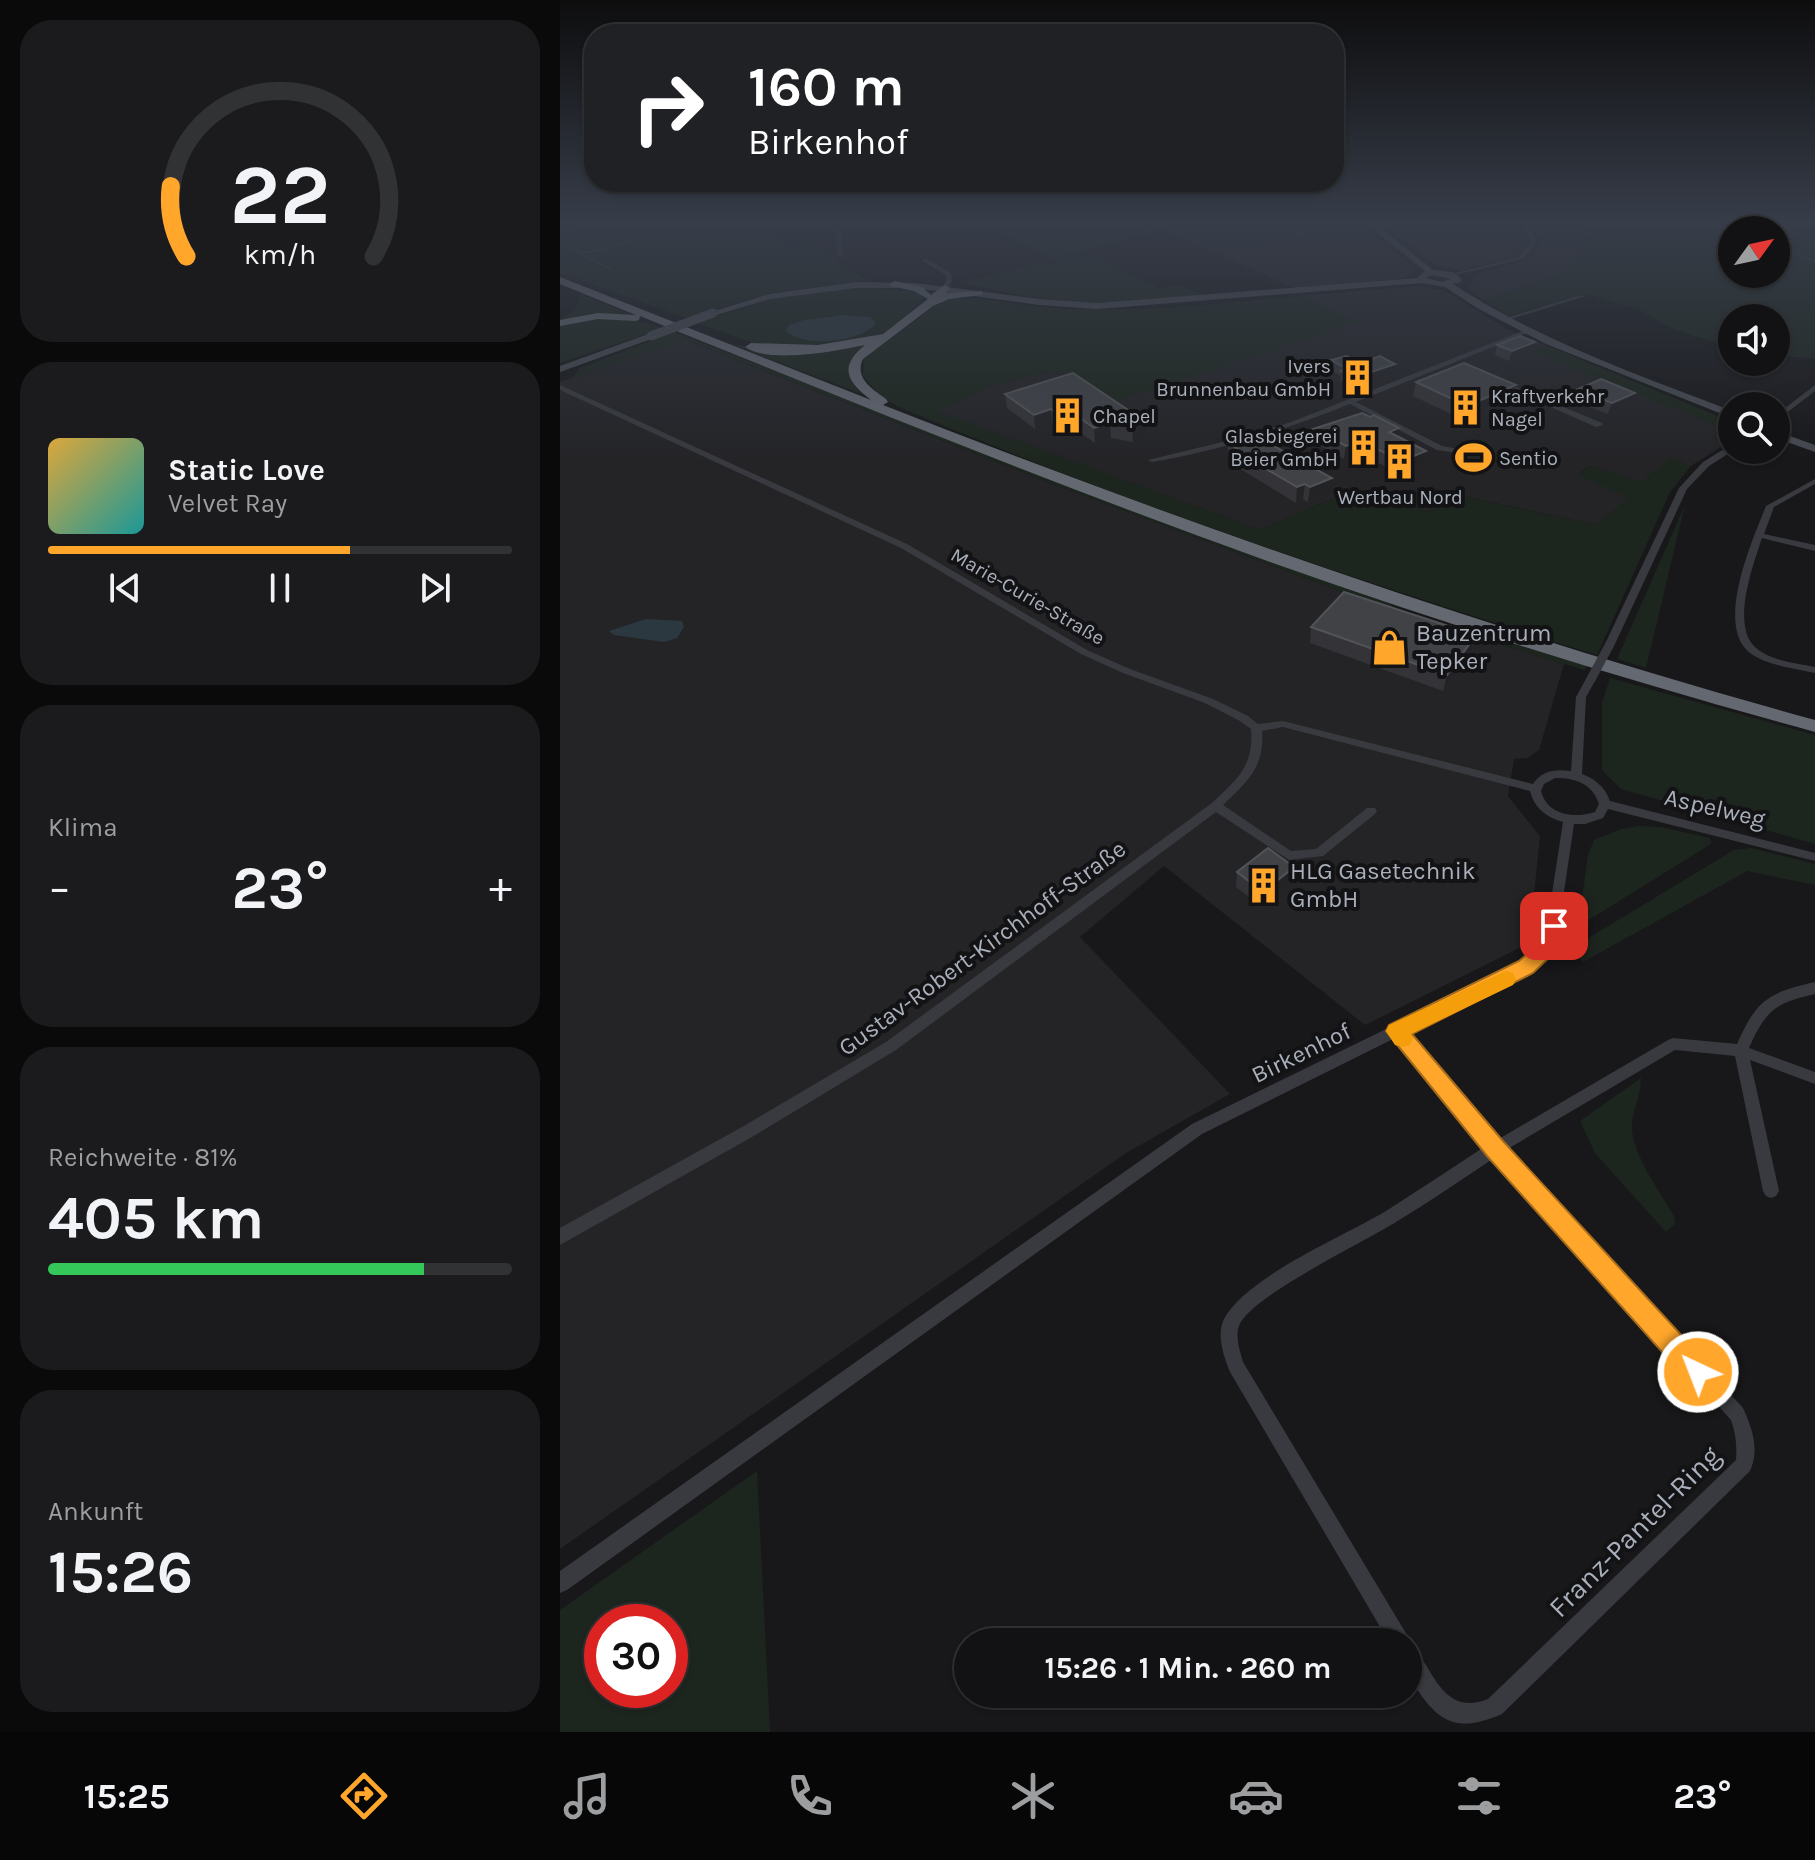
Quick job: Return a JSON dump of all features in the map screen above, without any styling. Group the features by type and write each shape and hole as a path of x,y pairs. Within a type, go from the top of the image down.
{"highway":[{"path":"560,320 572,301"},
{"path":"610,301 1203,533 1579,658 1815,726"},
{"path":"621,301 760,348 820,350 884,337"},
{"path":"921,423 870,395 854,370 858,356 902,327 928,301"},
{"path":"560,320 622,316 687,330"}],"main road":[{"path":"560,369 713,313 759,301"},
{"path":"1023,301 1128,306 1186,301"},
{"path":"1478,301 1502,320 1525,332 1718,409"},
{"path":"1790,439 1815,449"}],"street":[{"path":"1502,320 1567,301"},
{"path":"1152,460 1208,448 1349,401 1525,332"},
{"path":"1451,360 1464,366"},
{"path":"1492,378 1599,425"},
{"name":"Marie-Curie-Straße","path":"562,386 904,546 953,572 1042,629 1110,664 1227,709 1246,718 1256,728"},
{"path":"1790,408 1815,387"},
{"path":"1349,401 1440,448 1461,452"},
{"path":"1576,776 1581,697 1610,644 1683,488 1706,464 1718,457"},
{"path":"1815,481 1770,506 1740,601 1743,639 1764,656 1815,670"},
{"path":"1759,535 1815,548"},
{"path":"1256,728 1283,724 1535,788"},
{"name":"Gustav-Robert-Kirchhoff-Straße","path":"560,1237 747,1132 891,1046 1216,806 1248,773 1260,750 1256,728"},
{"path":"1553,774 1576,776 1593,784 1605,804 1603,810 1592,819 1569,821 1546,811 1536,797 1535,788 1553,774"},
{"name":"Aspelweg","path":"1605,804 1815,857"},
{"path":"1216,806 1289,856 1319,853 1371,811"},
{"name":"Birkenhof","path":"560,1583 1197,1129 1511,977 1546,949 1554,926 1569,821"},
{"path":"1771,1191 1741,1051 1754,1021 1773,1002 1784,995 1815,988"},
{"name":"Franz-Pantel-Ring","path":"1397,1031 1495,1149 1737,1414 1747,1448 1744,1465 1495,1707 1478,1718 1459,1717 1444,1708 1422,1678"},
{"path":"1392,1628 1236,1366 1230,1348 1230,1325 1239,1311 1270,1285 1390,1217 1495,1149 1673,1044 1741,1051 1815,1078"}],"shaded area":[{"path":"578,301 597,301 630,314 560,320 576,308"},
{"path":"638,301 744,301 686,318"},
{"path":"765,301 920,301 890,331 827,348 759,345 697,323","holes":["844,315 870,317 861,328 844,339 827,341 808,340 786,331 789,325 804,320"]},
{"path":"945,301 995,301 1066,309 1184,307 1250,301 1312,301 1359,322 1105,405 1053,370 995,385 937,411 1260,530 1341,495 1359,504 1390,494 1425,512 1466,497 1596,525 1629,498 1578,474 1591,466 1641,482 1672,457 1691,466 1670,492 1597,655 1333,570 1072,477 901,408 881,397 863,376 864,358 869,353"},
{"path":"1069,301 1122,301 1091,303"},
{"path":"1312,301 1461,301 1507,329 1548,346 1535,352 1718,426 1718,449 1691,466 1672,458 1641,483 1591,466 1579,473 1630,498 1596,525 1467,497 1425,512 1390,494 1359,504 1341,495 1260,530 936,411 995,385 1053,370 1358,322"},
{"path":"1485,301 1561,301 1508,316"},
{"path":"1609,301 1815,301 1815,359 1790,356 1790,304 1718,304 1718,343 1672,329 1638,309"},
{"path":"844,315 870,317 876,323 858,335 832,341 805,340 786,331 789,325 804,320"},
{"path":"588,319 632,319 664,328 560,363 560,325"},
{"path":"674,332 1217,543 1383,601 1403,611 1587,666 1585,670 1401,614 1058,486 686,340 572,378 580,368"},
{"path":"685,340 1058,486 1401,614 1564,664 1539,750 1528,758 1514,759 1508,796 1540,836 1529,943 1365,1025 1164,866 1080,937 1230,1094 1126,1153 560,1549 560,382"},
{"path":"729,343 797,352 865,345 855,356 867,396"},
{"path":"1548,346 1718,416 1718,426 1534,352"},
{"path":"1685,505 1646,668 1617,659"},
{"path":"646,619 682,621 684,627 677,638 664,642 614,635 609,631"},
{"path":"1610,678 1815,735 1815,844 1621,789 1602,770 1602,703"},
{"path":"1638,826 1661,827 1710,838 1711,844 1587,921 1579,921 1588,855 1594,840"},
{"path":"1751,848 1815,864 1815,885 1747,871 1583,962 1570,949 1734,850"},
{"path":"1641,1078 1632,1133 1647,1170 1674,1216 1675,1224 1666,1232 1595,1153 1580,1121"},
{"path":"757,1471 770,1732 560,1732 560,1610"}],"building":[{"path":"1520,336 1535,342 1512,351 1497,345"},
{"path":"1346,356 1360,363 1380,356 1395,364 1354,378 1341,371 1347,369 1331,360"},
{"path":"1464,363 1516,385 1467,406 1416,382"},
{"path":"1073,373 1146,422 1132,427 1110,423 1094,428 1070,411 1058,415 1051,409 1034,415 1005,394"},
{"path":"1601,379 1635,393 1612,403 1576,390"},
{"path":"1362,413 1370,417 1374,415 1399,428 1389,432 1426,451 1402,461 1360,441 1346,446 1313,429"},
{"path":"1252,434 1332,478 1310,487 1305,484 1297,487 1234,450 1238,449 1228,443"},
{"name":"Bauzentrum Tepker","path":"1344,592 1476,635 1447,675 1311,627"},
{"path":"1268,848 1294,867 1263,892 1237,872"}],"slow traffic":[{"path":"1403,1038 1397,1031 1506,979"}],"place":[{"name":"Ivers Brunnenbau GmbH","path":"1357,377"},
{"name":"Kraftverkehr Nagel","path":"1465,408"},
{"name":"Chapel","path":"1067,416"},
{"name":"Glasbiegerei Beier GmbH","path":"1364,448"},
{"name":"Sentio","path":"1473,458"},
{"name":"Wertbau Nord","path":"1400,462"},
{"name":"Bauzentrum Tepker","path":"1390,647"},
{"name":"HLG Gasetechnik GmbH","path":"1264,885"}],"route":[{"path":"1554,926 1546,949 1526,967 1397,1031 1495,1149 1698,1372"}]}
